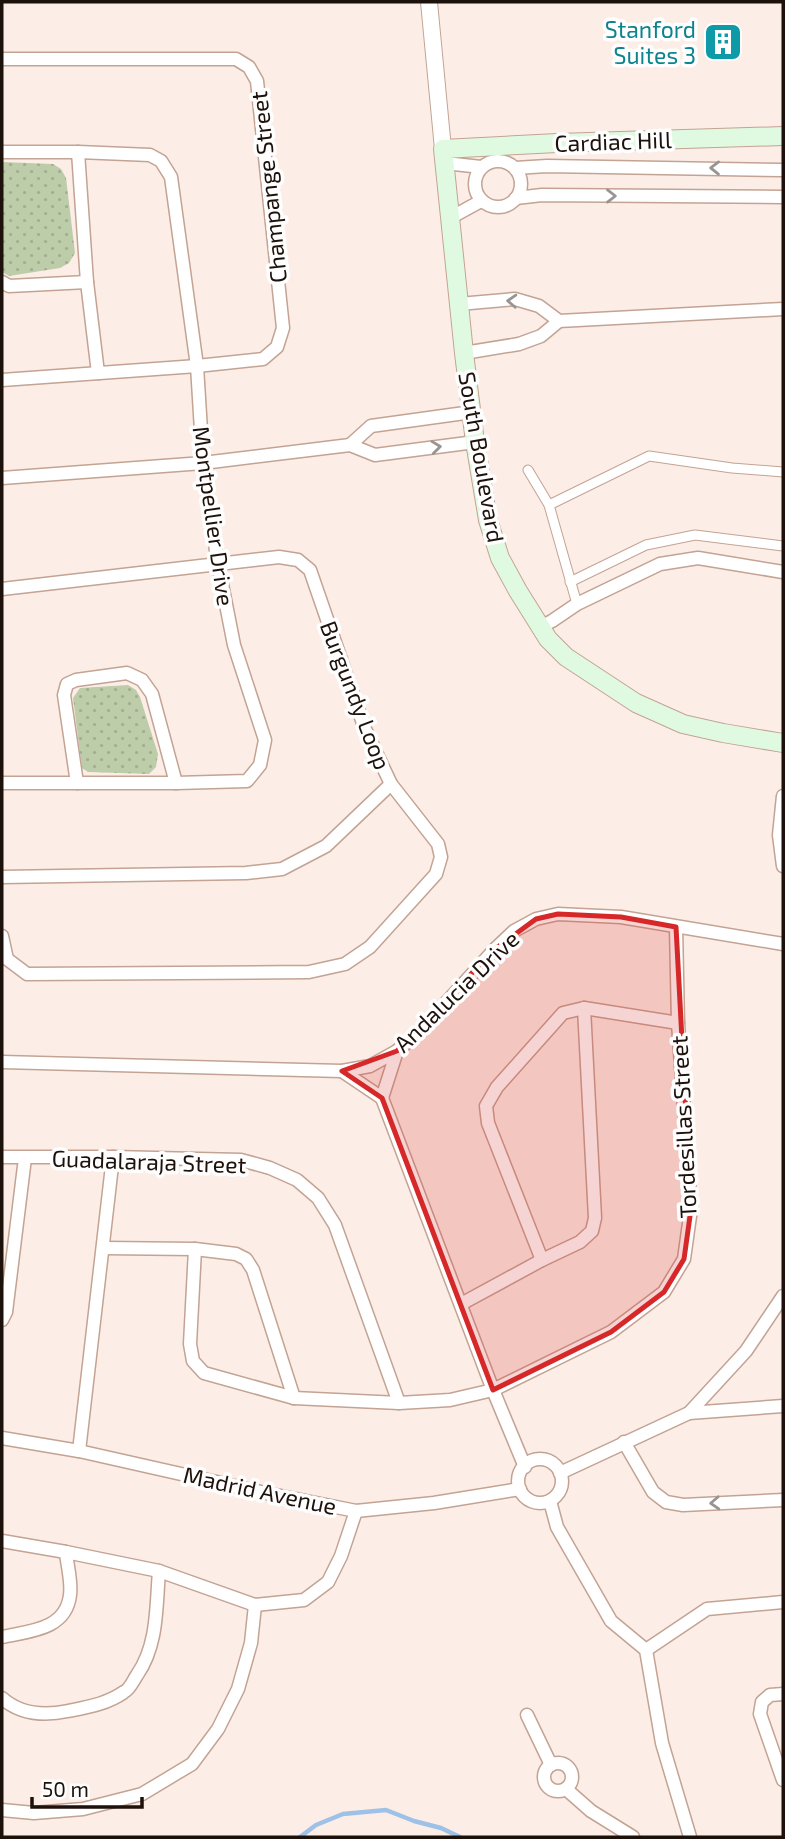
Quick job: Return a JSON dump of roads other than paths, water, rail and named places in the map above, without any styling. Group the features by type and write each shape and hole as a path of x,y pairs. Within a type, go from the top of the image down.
{"main road":[{"name":"Cardiac Hill","path":"444,156 570,142 783,136"},
{"name":"South Boulevard","path":"444,156 475,442 488,520 500,558 548,639 566,657 636,703 683,723 783,743"}],"street":[{"name":"South Boulevard","path":"429,2 444,156"},
{"name":"Champange Street","path":"2,59 236,60 249,67 257,81 283,328 277,347 263,359 197,366"},
{"name":"Montpellier Drive","path":"2,152 150,155 162,161 172,177 197,366 203,463 218,565 234,645 265,740 260,765 247,781 2,783"},
{"path":"78,152 87,282 98,373"},
{"path":"444,156 481,167"},
{"path":"499,160 515,168 521,180 520,193 511,204 495,208 481,201 474,188 474,180 481,167 499,160"},
{"path":"515,168 547,166 783,170"},
{"path":"516,198 542,195 783,197"},
{"path":"450,218 481,201"},
{"path":"2,282 9,286 87,282"},
{"path":"459,304 515,299 539,306 559,321"},
{"path":"464,353 519,344 541,336 559,321 783,309"},
{"path":"2,380 197,366"},
{"path":"350,445 371,426 472,412"},
{"path":"2,478 203,463 350,445 375,455 475,442"},
{"path":"549,505 649,456 783,472"},
{"path":"528,470 549,505 577,604"},
{"path":"570,582 646,545 695,535 783,546"},
{"name":"Burgundy Loop","path":"2,589 279,557 298,560 310,570 365,729 391,784 439,844 441,857 436,874 370,947 345,964 309,972 27,974 7,958 2,936"},
{"path":"540,627 577,604 660,564 698,558 783,572"},
{"path":"77,783 64,695 67,684 76,680 127,673 142,680 152,694 176,783"},
{"path":"2,877 246,873 282,869 326,846 391,784"},
{"path":"783,796 779,835 783,866"},
{"name":"Andalucia Drive","path":"2,1062 342,1071 370,1066 397,1051 422,1029 514,931 536,919 558,914 621,918 783,944"},
{"name":"Tordesillas Street","path":"195,1249 191,1344 193,1361 204,1373 294,1398 399,1403 450,1400 493,1390 611,1332 664,1292 684,1259 691,1209 678,1023 676,927"},
{"path":"542,1260 488,1124 486,1106 497,1087 563,1013 584,1008 678,1023"},
{"path":"461,1304 580,1242 592,1231 595,1218 584,1008"},
{"path":"382,1098 397,1051"},
{"path":"342,1071 382,1098 493,1390 525,1466"},
{"name":"Guadalaraja Street","path":"2,1157 240,1160 270,1168 297,1180 318,1198 335,1225 399,1403"},
{"path":"79,1451 113,1157"},
{"path":"2,1320 6,1312 26,1158"},
{"path":"104,1248 195,1249 236,1254 246,1259 253,1269 294,1398"},
{"path":"689,1413 746,1351 783,1296"},
{"path":"560,1473 689,1413 783,1406"},
{"name":"Madrid Avenue","path":"2,1438 79,1451 356,1511 434,1503 520,1489"},
{"path":"624,1442 653,1492 666,1502 683,1505 783,1500"},
{"path":"537,1460 551,1462 560,1473 562,1486 550,1501 543,1503 529,1500 520,1489 519,1477 525,1466 537,1460"},
{"path":"550,1501 556,1527 611,1621 646,1650 662,1743 690,1837"},
{"path":"2,1541 159,1571 255,1605 304,1600 328,1582 341,1556 356,1511"},
{"path":"2,1637 47,1628 65,1614 71,1595 66,1552"},
{"path":"2,1698 8,1704 28,1713 49,1715 102,1704 127,1691 146,1662 155,1634 159,1571"},
{"path":"646,1650 707,1609 783,1602"},
{"path":"2,1810 34,1813 83,1809 142,1794 191,1764 218,1728 239,1689 251,1643 255,1605"},
{"path":"783,1694 770,1695 762,1702 760,1714 783,1780"},
{"path":"527,1715 551,1765"},
{"path":"561,1763 569,1768 572,1777 570,1786 557,1791 549,1788 544,1776 551,1765 561,1763"},
{"path":"566,1789 591,1811 633,1837"}],"waterway":[{"path":"300,1837 316,1825 343,1814 386,1810 460,1837"}],"place":[{"name":"Stanford Suites 3","path":"723,42"}]}
